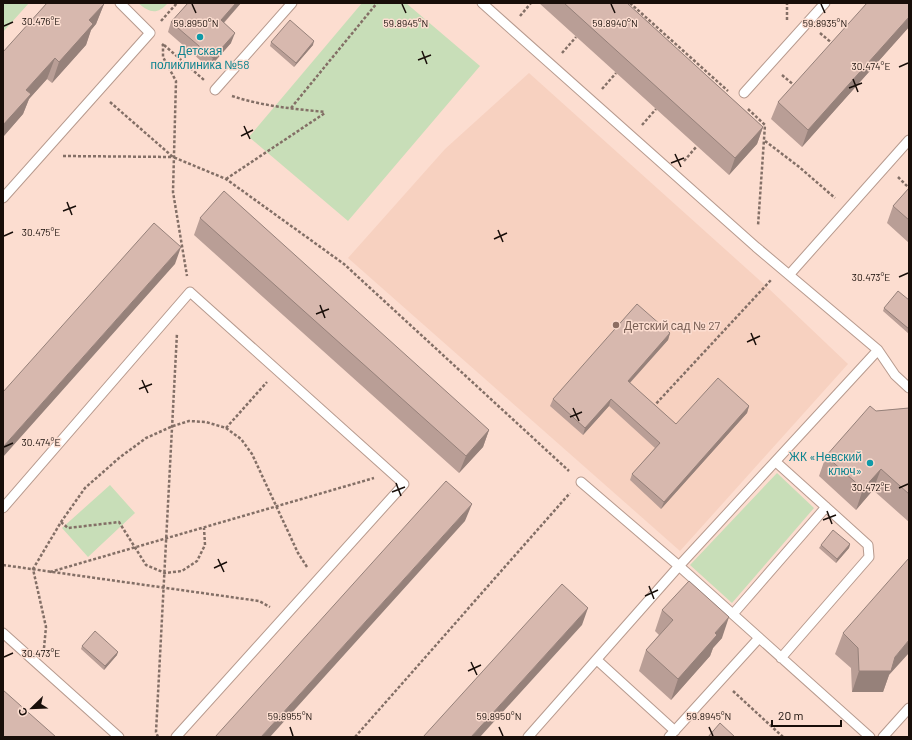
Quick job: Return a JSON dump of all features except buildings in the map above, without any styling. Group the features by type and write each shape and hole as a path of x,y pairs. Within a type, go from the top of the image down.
{"lane":[{"path":"3,198 150,33 120,3"},
{"path":"215,90 292,3"},
{"path":"482,3 756,247 878,350 895,375 909,388"},
{"path":"744,93 825,3"},
{"path":"789,275 909,140"},
{"path":"3,508 190,292 404,484 176,737"},
{"path":"528,737 679,566 878,350"},
{"path":"776,462 868,545 869,557 781,658"},
{"path":"581,482 679,566 870,737"},
{"path":"733,614 826,507"},
{"path":"3,633 119,737"},
{"path":"597,660 672,734 759,638"},
{"path":"883,737 909,708"}],"path":[{"path":"177,3 150,33 164,45 163,58 176,81 173,192 190,292"},
{"path":"290,109 377,3"},
{"path":"630,3 733,95"},
{"path":"787,3 787,23"},
{"path":"808,22 836,47"},
{"path":"552,65 576,37"},
{"path":"770,65 798,89"},
{"path":"592,101 616,73"},
{"path":"98,91 173,157 226,179 344,264 581,482 355,737"},
{"path":"744,105 765,125 756,247"},
{"path":"226,179 325,112"},
{"path":"764,141 798,166 848,209"},
{"path":"41,155 173,157"},
{"path":"650,410 781,268"},
{"path":"158,737 156,732 179,305"},
{"path":"226,428 277,370"},
{"path":"46,627 33,569 61,522 85,488 119,458 146,438 173,426 189,421 206,422 226,428 241,439 252,454 298,553 317,580"},
{"path":"50,572 392,473"},
{"path":"61,522 68,528 119,522 146,565 164,574 182,572 197,561 205,545 204,528"},
{"path":"3,565 259,600 285,616"},
{"path":"721,680 783,737"}],"shaded area":[{"name":"Детский сад № 27","path":"529,73 766,286 848,364 680,551 348,258 445,149"}],"green space":[{"path":"3,3 29,3 3,32"},
{"path":"138,3 168,3 157,11 150,11"},
{"path":"362,3 406,3 480,66 348,221 249,137"},
{"path":"777,473 814,508 732,603 690,565"},
{"path":"110,485 135,513 88,557 62,528"}],"place":[{"name":"Детская поликлиника №58","path":"200,37"},
{"name":"Детский сад № 27","path":"616,325"},
{"name":"ЖК «Невский ключ»","path":"870,463"}]}
